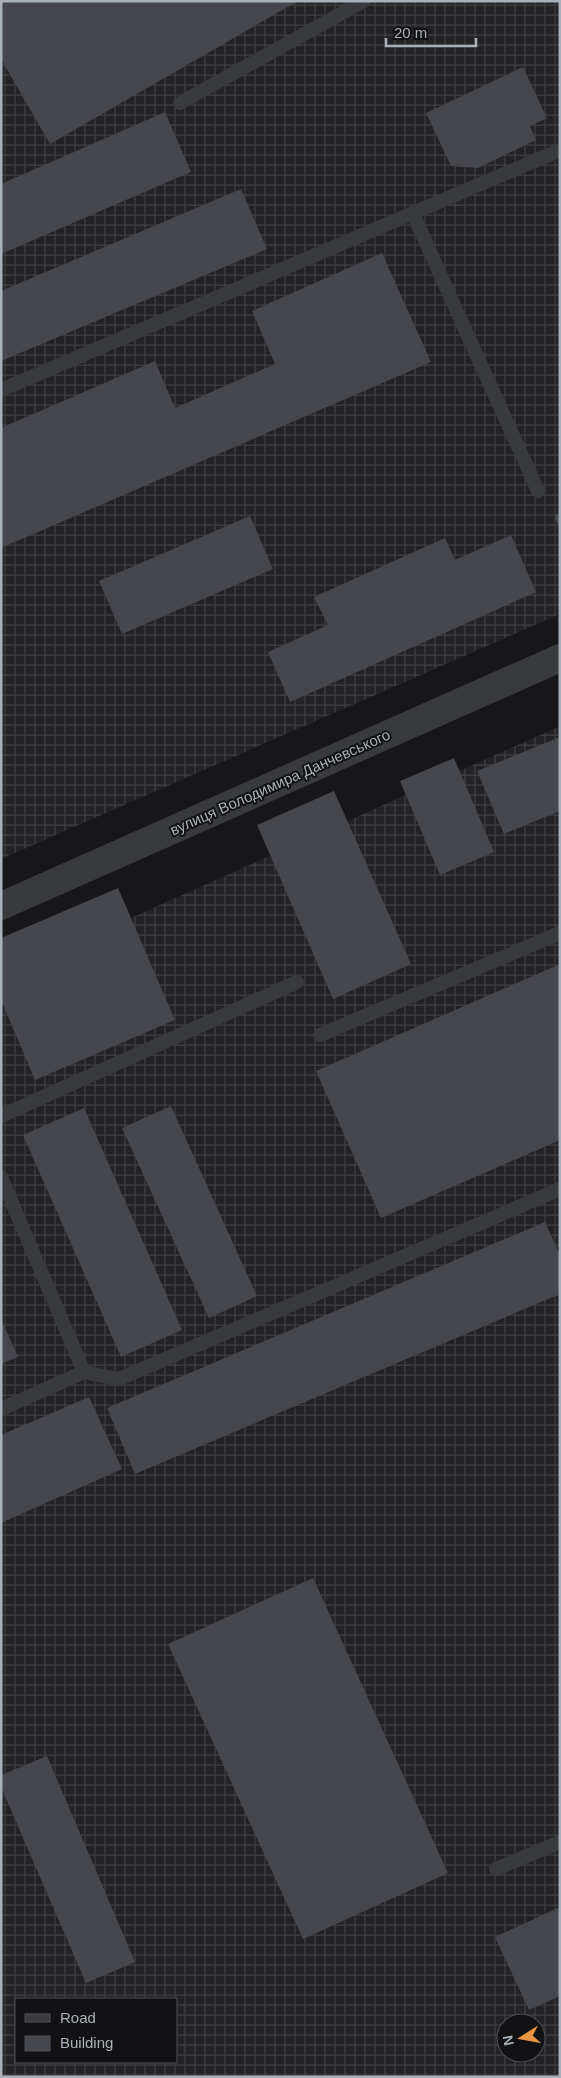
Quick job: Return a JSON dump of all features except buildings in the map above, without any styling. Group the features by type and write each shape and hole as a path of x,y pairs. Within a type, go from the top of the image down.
{"street":[{"name":"вулиця Володимира Данчевського","path":"1,906 560,658"}],"lane":[{"path":"180,103 364,1"},
{"path":"1,390 560,150"},
{"path":"413,214 538,491"},
{"path":"320,1035 560,933"},
{"path":"1,1116 297,982"},
{"path":"1,1178 84,1372"},
{"path":"1,1409 84,1372 119,1379 560,1188"},
{"path":"496,1869 560,1842"}],"shaded area":[{"path":"1,1 560,1 560,614 1,859"},
{"path":"560,726 560,2077 1,2077 1,976"}]}
